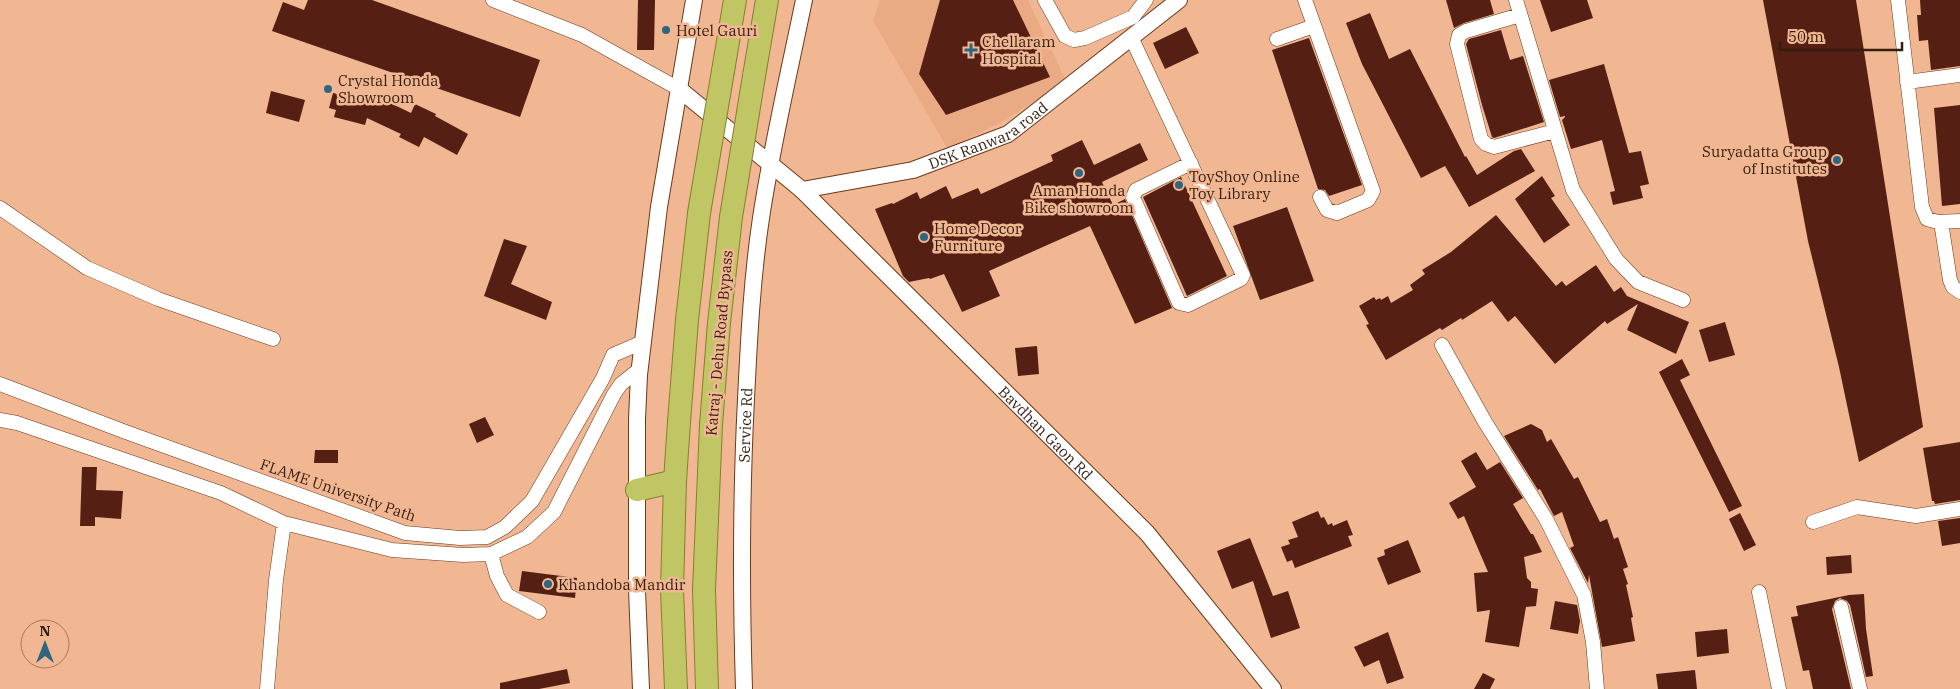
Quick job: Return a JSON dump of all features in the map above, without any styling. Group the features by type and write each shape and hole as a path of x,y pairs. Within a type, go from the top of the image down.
{"highway":[{"path":"676,689 672,590 675,482 687,320 699,213 735,0"},
{"name":"Katraj - Dehu Road Bypass","path":"708,689 704,590 711,424 719,323 731,217 767,0"},
{"path":"637,490 675,482"}],"street":[{"path":"493,0 582,35 679,90 802,190"},
{"path":"641,689 636,590 636,419 642,342 659,207 694,0"},
{"name":"Service Rd","path":"744,689 741,590 742,498 749,326 761,220 770,164 804,0"},
{"path":"1045,0 1065,36 1074,40 1085,38 1133,17 1146,1 1156,19"},
{"name":"DSK Ranwara road","path":"802,190 913,170 1008,134 1179,0"},
{"path":"1305,0 1373,191 1372,196 1368,200 1337,213 1327,210 1320,197"},
{"path":"1516,0 1573,190 1616,259 1638,282 1683,300"},
{"path":"1898,0 1922,207 1928,219 1942,222 1960,220"},
{"path":"1520,15 1459,35 1457,44 1481,139 1486,144 1494,147 1555,131"},
{"path":"1277,39 1314,26"},
{"path":"1131,37 1191,163 1243,275 1241,279 1188,305 1179,303 1133,197 1136,190 1191,163"},
{"path":"1907,82 1960,75"},
{"name":"Bavdhan Gaon Rd","path":"802,190 1147,533 1273,689"},
{"path":"0,208 87,268 158,299 273,339"},
{"path":"1942,222 1950,280 1953,287 1960,292"},
{"path":"620,384 613,355 642,342"},
{"path":"1442,345 1485,422 1546,519 1584,595 1593,642 1597,689"},
{"name":"FLAME University Path","path":"0,384 132,435 405,533 460,538 487,537 505,527 532,501 603,378 613,355"},
{"path":"0,420 17,423 221,493 284,523 392,550 462,556 491,554 527,537 554,512 620,384 640,369"},
{"path":"1814,522 1857,508 1916,516 1960,509"},
{"path":"267,689 276,580 284,523"},
{"path":"491,554 497,576 507,595 538,612"},
{"path":"1759,592 1779,689"},
{"path":"1841,607 1860,689"}],"shaded area":[{"name":"Chellaram Hospital","path":"880,0 1028,0 1065,79 1053,90 999,123 948,149 873,21"}],"building":[{"path":"308,0 372,0 540,60 520,117 272,31 283,2 304,10"},
{"path":"638,0 655,0 654,50 637,50"},
{"name":"Chellaram Hospital","path":"940,0 1013,0 1050,77 946,115 919,74"},
{"path":"1446,0 1490,0 1494,14 1454,28"},
{"path":"1540,0 1587,0 1593,18 1551,32"},
{"name":"Suryadatta Group of Institutes","path":"1763,0 1856,0 1923,427 1859,462 1839,367 1808,241"},
{"path":"1920,0 1960,0 1960,66 1931,70 1928,40 1919,41 1917,15 1921,15"},
{"path":"1370,13 1389,59 1410,49 1465,157 1477,175 1514,151 1521,149 1535,171 1469,207 1445,166 1421,178 1362,64 1346,23"},
{"path":"1186,27 1199,53 1165,69 1153,43"},
{"path":"1501,30 1510,60 1523,56 1544,122 1494,138 1492,137 1482,105 1466,44 1469,39"},
{"path":"1309,38 1362,185 1329,196 1325,190 1318,189 1272,50"},
{"path":"1604,64 1629,153 1641,151 1649,184 1640,186 1643,198 1613,205 1610,192 1615,191 1602,140 1571,149 1562,120 1565,116 1560,117 1549,80"},
{"path":"271,91 305,100 299,122 266,113"},
{"path":"333,93 381,105 384,100 411,113 415,104 436,114 435,116 468,134 457,155 424,137 419,147 399,137 401,134 367,118 365,125 334,117 336,110 329,108"},
{"path":"1960,105 1960,204 1942,206 1934,108"},
{"path":"1082,140 1094,165 1140,143 1148,160 1102,182 1113,205 1125,199 1172,308 1135,324 1090,226 989,271 1000,296 962,312 944,274 930,279 909,282 903,276 875,209 893,204 917,192 920,199 946,186 952,199 978,188 981,194 1053,161 1051,155"},
{"path":"1542,176 1555,196 1551,198 1570,225 1544,243 1515,199"},
{"path":"1181,177 1227,276 1187,296 1143,197"},
{"path":"1287,207 1314,281 1260,300 1233,226"},
{"path":"1496,215 1556,286 1562,281 1566,286 1596,265 1614,292 1621,287 1627,296 1689,322 1676,354 1627,330 1638,304 1607,324 1605,321 1555,364 1515,316 1508,322 1492,301 1462,320 1461,318 1442,330 1440,328 1386,360 1366,325 1369,324 1359,306 1374,297 1376,300 1380,298 1381,300 1388,296 1391,303 1413,290 1410,285 1425,274 1422,270 1451,252"},
{"path":"504,239 527,246 511,284 552,302 546,320 484,296"},
{"path":"1725,322 1735,355 1709,362 1699,330"},
{"path":"1037,346 1039,374 1018,376 1015,348"},
{"path":"1682,359 1690,375 1680,380 1742,506 1729,512 1659,372"},
{"path":"485,417 494,435 477,443 469,424"},
{"path":"1531,424 1542,430 1547,442 1551,439 1574,479 1578,477 1600,522 1607,519 1614,539 1618,537 1628,567 1623,569 1628,584 1626,585 1633,617 1631,618 1635,641 1602,647 1589,575 1588,583 1570,548 1574,546 1562,512 1554,516 1540,489 1538,490 1504,436"},
{"path":"1960,442 1960,500 1935,504 1932,501 1923,448"},
{"path":"315,450 338,450 338,463 314,463"},
{"path":"1476,452 1487,470 1500,462 1523,498 1513,504 1531,534 1533,534 1542,552 1524,557 1527,578 1531,582 1531,588 1538,589 1536,606 1526,607 1519,647 1485,642 1490,610 1477,612 1474,573 1488,572 1464,516 1458,519 1449,503 1476,487 1461,461"},
{"path":"82,467 97,467 96,490 123,491 121,519 95,517 95,526 80,526"},
{"path":"1318,511 1321,518 1324,517 1328,525 1332,523 1333,526 1347,520 1353,535 1348,536 1352,546 1295,568 1292,560 1287,562 1281,547 1290,544 1288,540 1298,537 1292,522"},
{"path":"1740,513 1756,545 1744,551 1729,519"},
{"path":"1960,518 1960,543 1942,546 1938,521"},
{"path":"1250,538 1273,596 1288,591 1300,628 1271,638 1253,581 1232,589 1217,551"},
{"path":"1408,540 1421,572 1388,585 1377,558 1385,555 1384,550"},
{"path":"1851,555 1852,573 1827,575 1826,557"},
{"name":"Khandoba Mandir","path":"522,571 577,578 575,598 519,591"},
{"path":"1864,594 1866,629 1873,676 1866,677 1850,605 1847,601 1840,598 1835,601 1832,609 1851,689 1813,689 1809,670 1803,671 1791,617 1798,616 1796,606 1849,595"},
{"path":"1555,601 1577,605 1580,621 1578,634 1550,629"},
{"path":"1727,629 1729,653 1697,657 1695,632"},
{"path":"1388,632 1404,678 1387,684 1379,660 1364,667 1354,647"},
{"path":"567,669 570,683 539,689 500,689 500,683"},
{"path":"1695,670 1697,689 1658,689 1656,674"},
{"path":"1483,673 1495,679 1490,689 1474,689"}],"place":[{"name":"Hotel Gauri","path":"666,30"},
{"name":"Chellaram Hospital","path":"971,50"},
{"name":"Crystal Honda Showroom","path":"328,89"},
{"name":"Suryadatta Group of Institutes","path":"1837,160"},
{"name":"Aman Honda Bike showroom","path":"1079,173"},
{"name":"ToyShoy Online Toy Library","path":"1179,185"},
{"name":"Home Decor Furniture","path":"924,237"},
{"name":"Khandoba Mandir","path":"548,584"}]}
